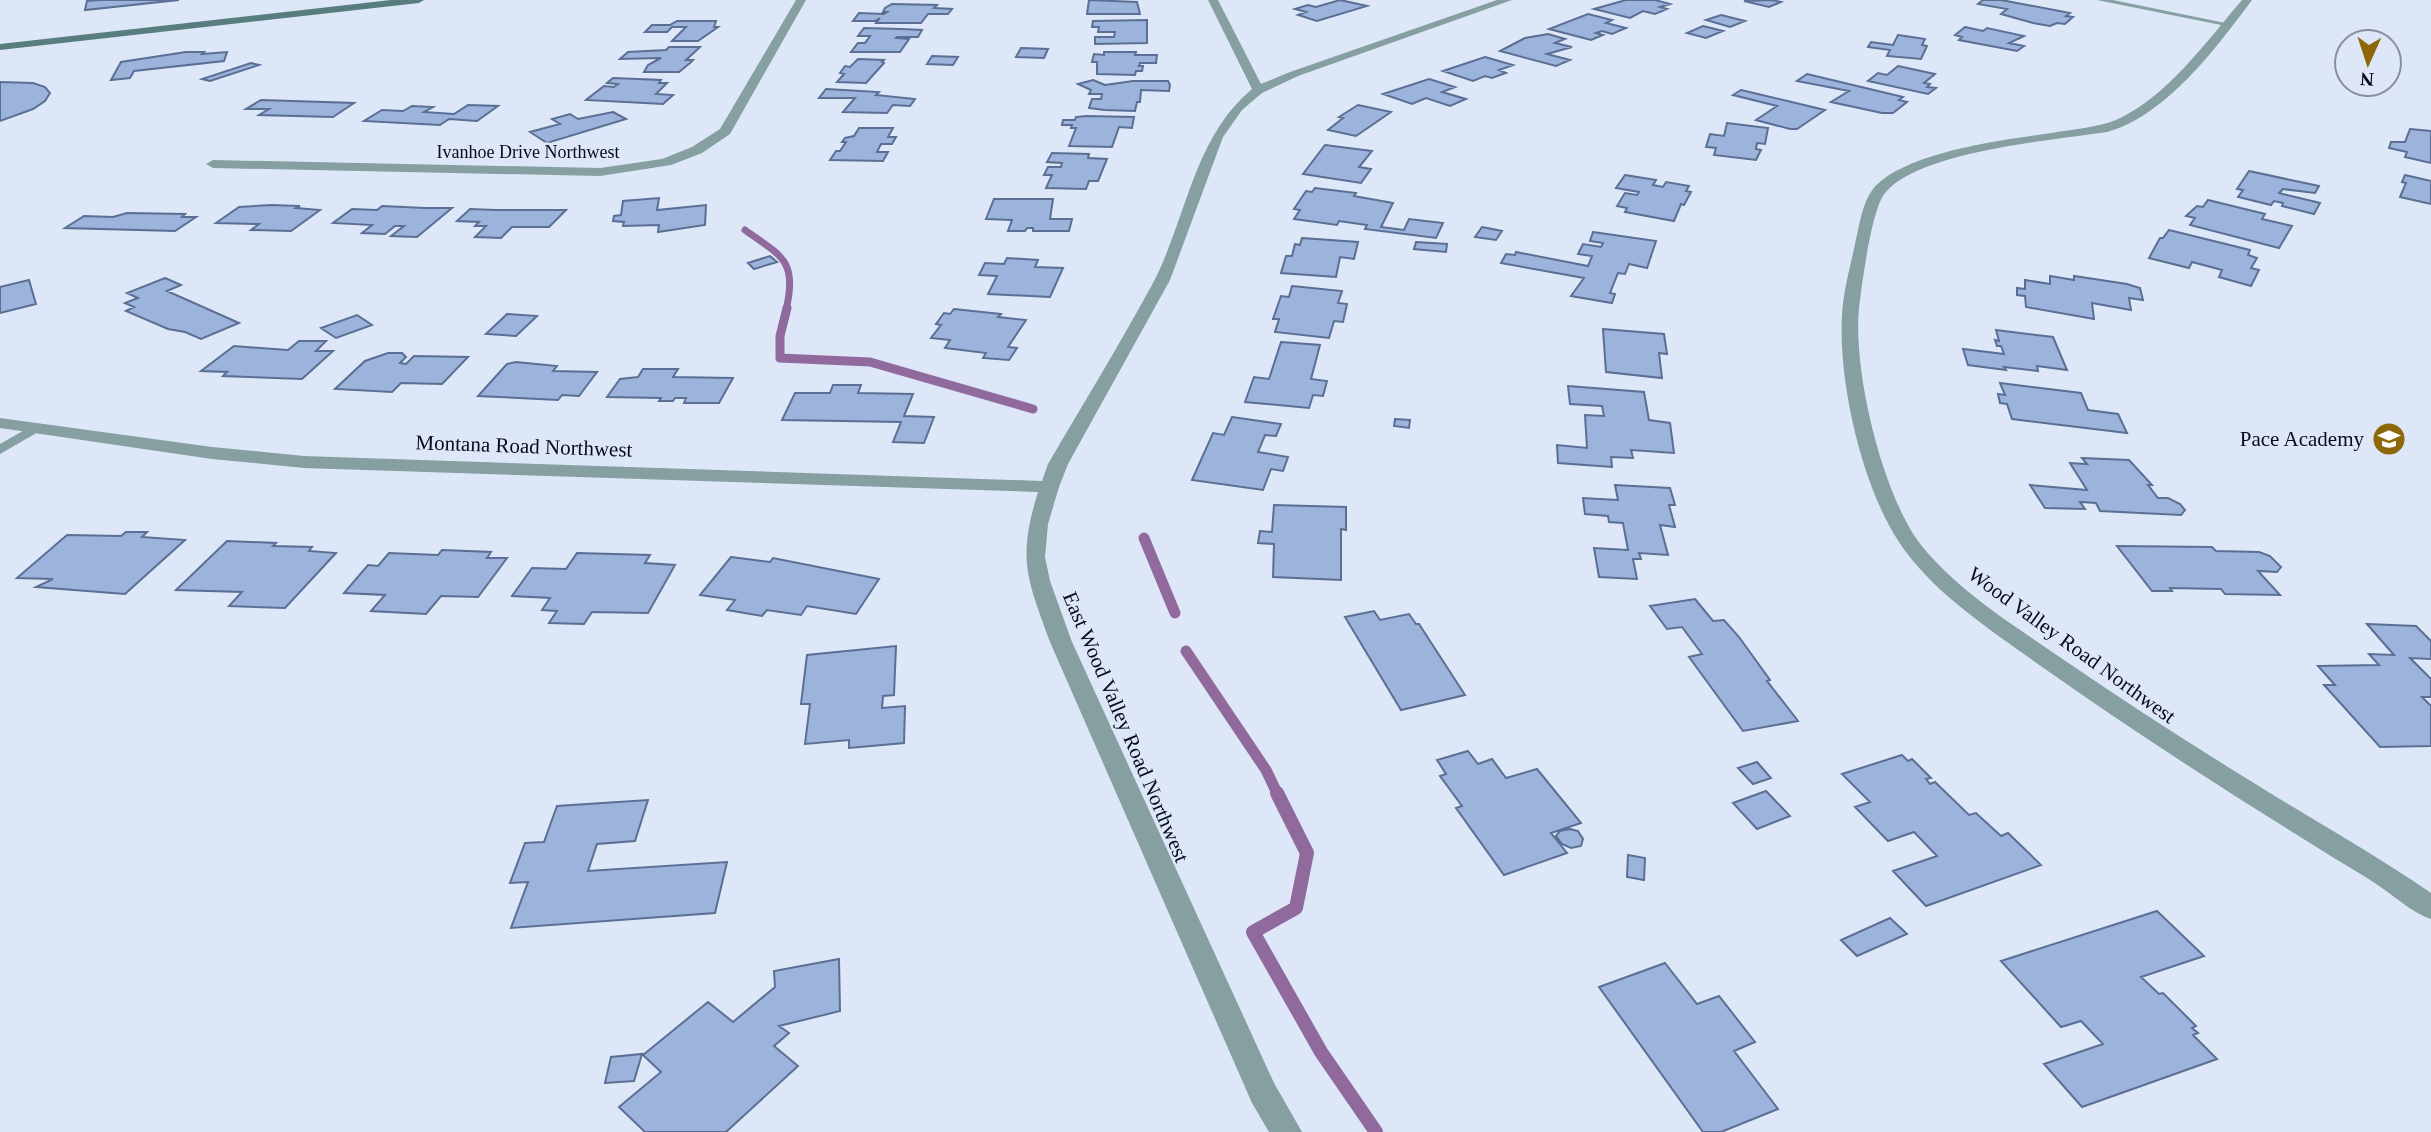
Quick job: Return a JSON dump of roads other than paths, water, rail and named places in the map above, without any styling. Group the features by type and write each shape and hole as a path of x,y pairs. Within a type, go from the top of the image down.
{"street":[{"path":"0,47 419,0"},
{"name":"Ivanhoe Drive Northwest","path":"212,164 600,172 626,171 673,161 712,143 725,131 800,0"},
{"path":"1213,0 1258,90"},
{"name":"East Wood Valley Road Northwest","path":"1286,1132 1263,1093 1060,642 1039,581 1035,556 1038,524 1058,464 1162,280 1217,136 1238,107 1258,90 1294,74 1507,0"},
{"name":"Wood Valley Road Northwest","path":"2243,0 2194,65 2177,83 2126,120 2106,128 1923,162 1893,177 1877,194 1851,292 1849,333 1853,368 1870,448 1891,510 1902,533 1932,570 1983,614 2133,720 2390,879 2431,908"},
{"name":"Montana Road Northwest","path":"0,423 212,453 304,462 1049,487"}],"lane":[{"path":"2101,0 2225,24"},
{"path":"0,450 36,428"}],"waterway":[{"path":"745,230 784,261 790,280 786,310"},
{"path":"787,308 780,336 780,358 870,362 1033,409"},
{"path":"1144,538 1175,613"},
{"path":"1186,651 1266,770 1278,795"},
{"path":"1278,795 1307,853 1296,908 1253,932 1321,1052 1376,1132"}],"place":[{"name":"Pace Academy","path":"2389,439"}]}
